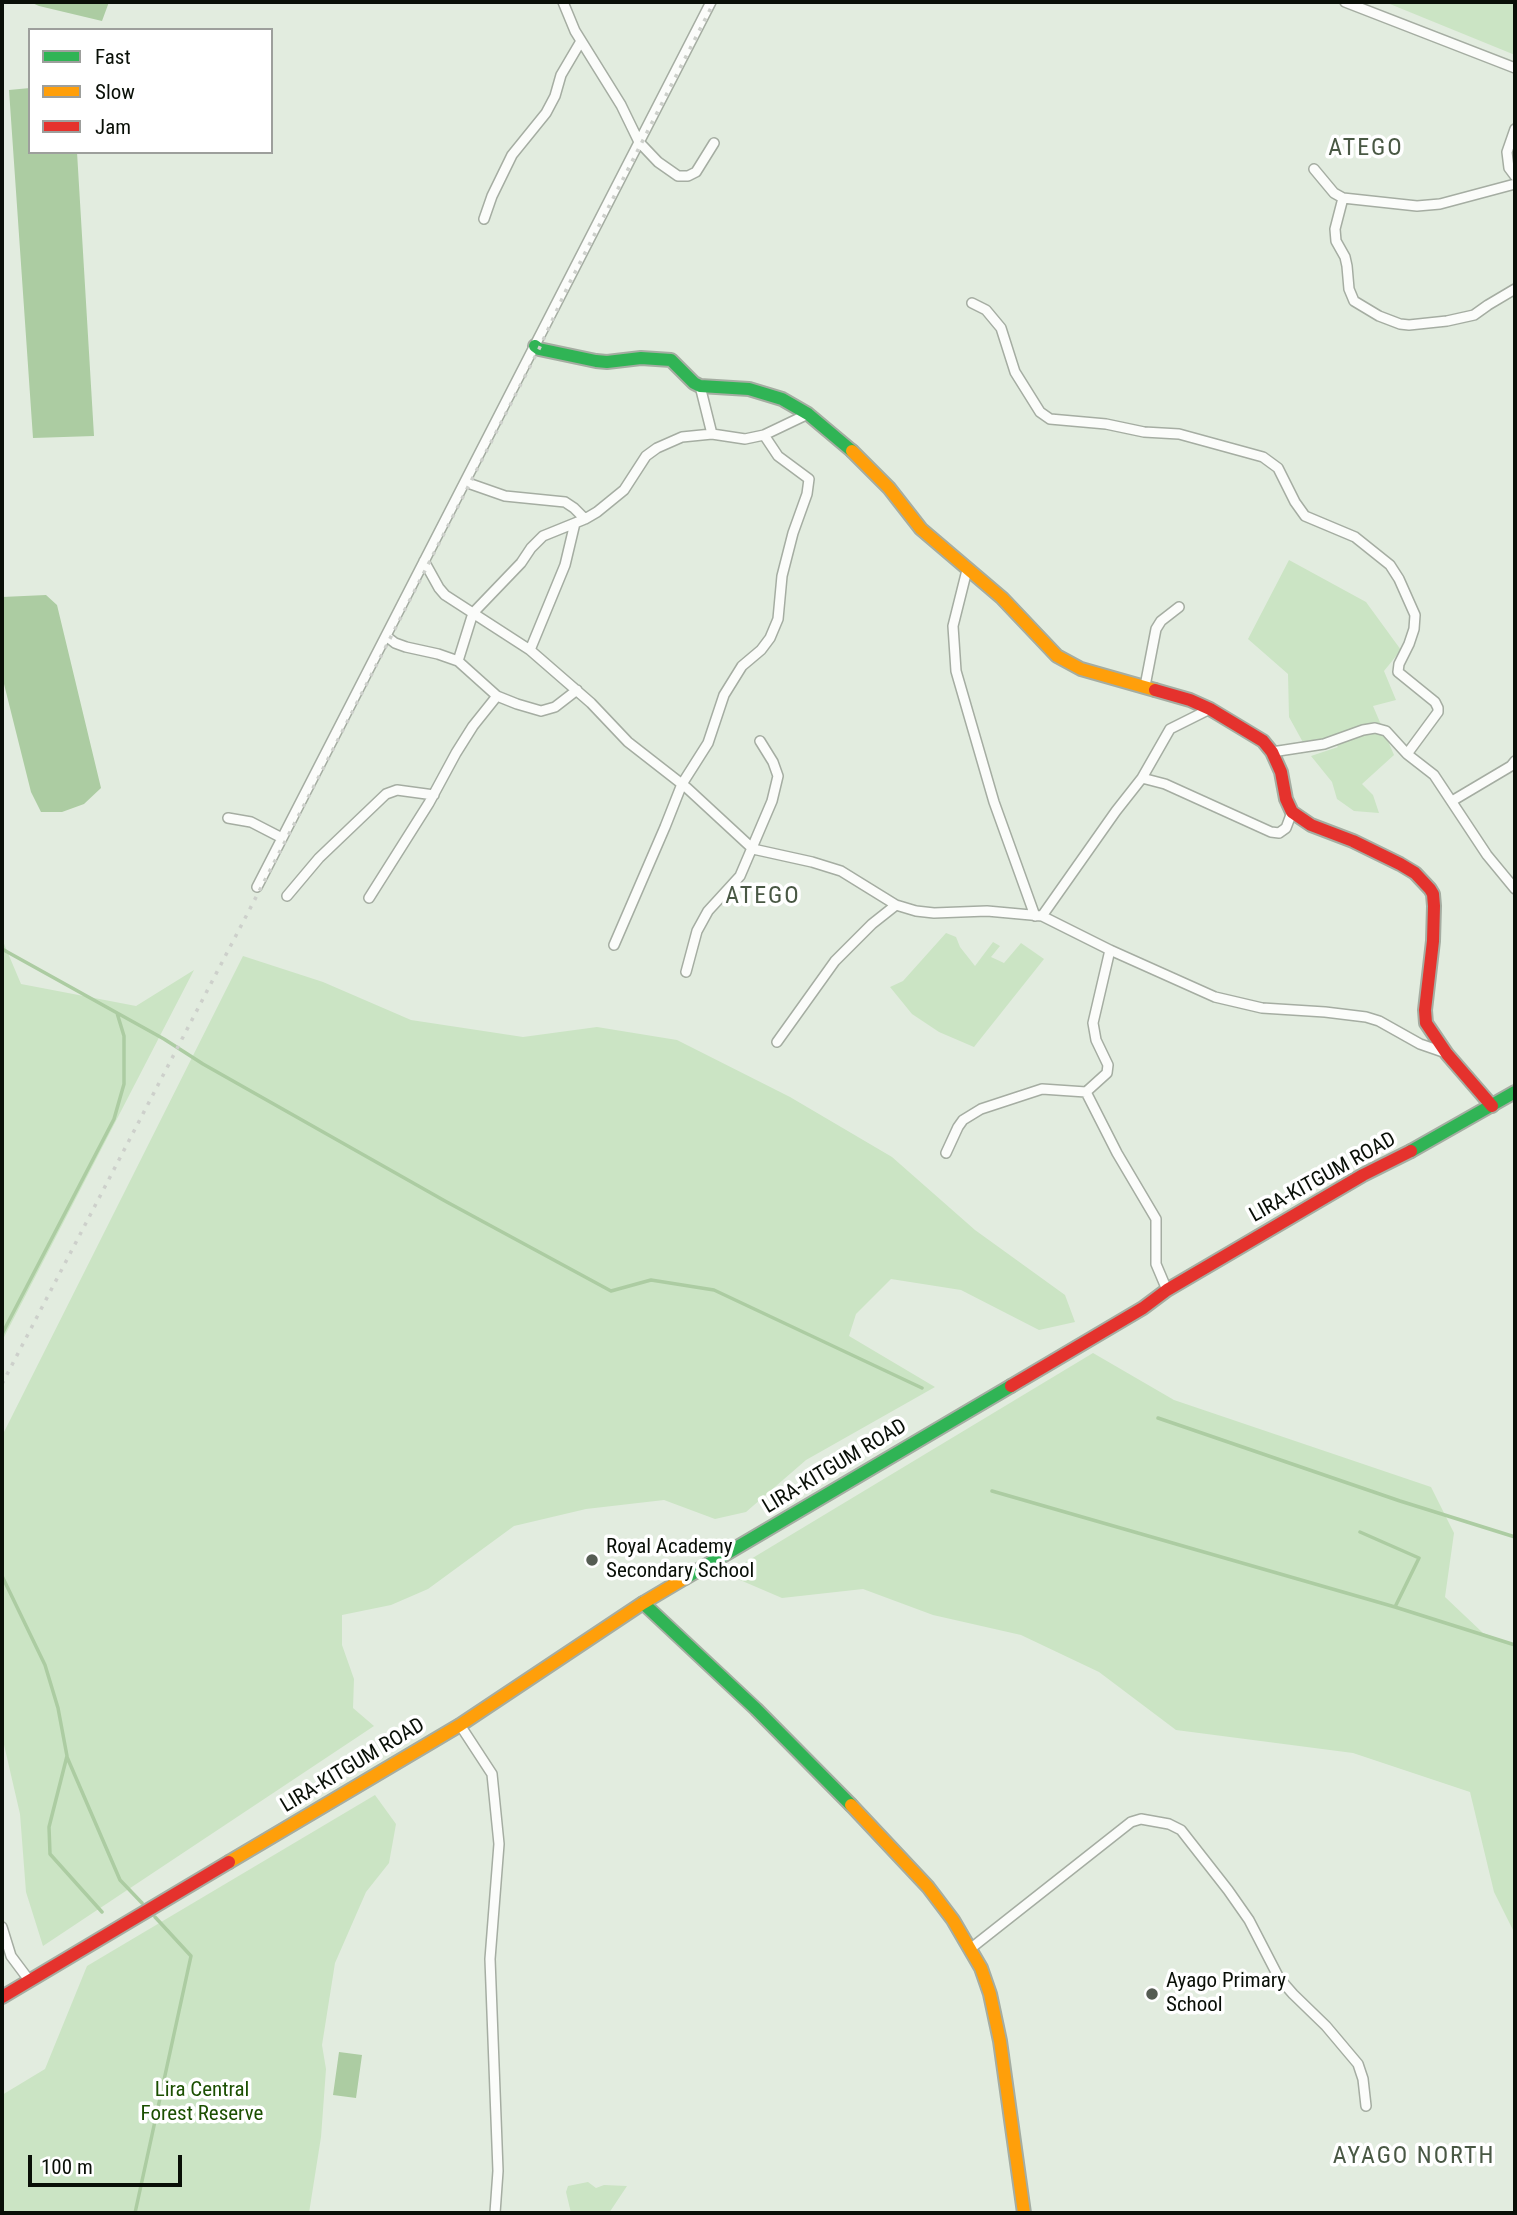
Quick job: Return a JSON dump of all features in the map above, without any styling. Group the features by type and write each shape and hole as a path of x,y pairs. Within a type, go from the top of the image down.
{"street":[{"path":"563,2 580,41 621,105 639,142 667,170 678,176 688,176 696,172 714,143"},
{"path":"257,887 711,2"},
{"path":"1345,2 1515,68"},
{"path":"484,219 512,155 546,113 555,96 561,75 580,41"},
{"path":"1515,129 1507,152 1509,168 1515,176"},
{"path":"1314,169 1334,193 1343,198 1428,205 1515,184"},
{"path":"1343,198 1335,229 1336,241 1345,257 1349,289 1354,301 1379,316 1409,325 1447,321 1474,315 1515,289"},
{"path":"972,303 986,310 1001,328 1015,372 1040,412 1050,419 1179,434 1263,457 1278,468 1305,516 1355,537 1390,565 1415,615 1414,629 1398,672 1438,708 1407,754"},
{"path":"535,346 596,361 641,358 671,360 700,386 761,392 782,399 808,414 860,458 889,488 921,529 1002,598 1057,656 1081,669 1190,700 1263,741 1272,752 1281,772 1286,799 1292,812 1311,825 1387,857 1415,873 1430,888 1434,906 1433,942 1425,1019 1447,1054 1492,1106"},
{"path":"700,386 712,434"},
{"path":"458,662 473,613 521,563 542,536 580,521 624,490 646,456 657,448 682,437 712,434 745,439 764,435 808,414"},
{"path":"614,945 682,784 708,743 724,695 742,666 761,650 770,638 778,619 782,576 809,480 778,456 764,435"},
{"path":"465,482 505,496 565,502 574,508 580,521 530,650"},
{"path":"424,561 439,588 453,601 530,650 577,690 628,741 682,784 753,849 841,871 895,905 916,911 986,911 1038,916 1215,997 1262,1008 1366,1017 1379,1021 1420,1044 1447,1054"},
{"path":"967,570 953,626 956,671 994,802 1038,916"},
{"path":"1145,686 1156,629 1161,621 1179,607"},
{"path":"386,636 406,647 438,654 458,662 497,696 541,711 555,707 577,690"},
{"path":"369,898 473,726 497,696"},
{"path":"1038,916 1142,778 1170,729 1210,709"},
{"path":"1272,752 1324,744 1375,728 1391,735 1407,754 1434,775 1487,855 1515,889"},
{"path":"686,972 697,931 708,911 740,876 772,801 778,776 760,741"},
{"path":"1452,801 1515,761"},
{"path":"1142,778 1165,784 1271,832 1279,833 1286,828 1292,812"},
{"path":"287,896 319,858 386,794 397,790 434,794"},
{"path":"228,818 251,822 282,838"},
{"path":"777,1042 835,961 895,905"},
{"path":"946,1153 963,1120 981,1109 1042,1089 1086,1092 1107,1073 1108,1065 1096,1040 1093,1023 1110,950"},
{"path":"1086,1092 1117,1153 1156,1219 1156,1264 1167,1290"},
{"name":"LIRA-KITGUM ROAD","path":"2,1997 460,1725 643,1603 1363,1175 1515,1092"},
{"path":"643,1603 756,1709 841,1794 928,1887 953,1920 981,1968 990,1994 1000,2041 1024,2213"},
{"path":"460,1725 492,1774 499,1844 490,1959 498,2171 495,2213"},
{"path":"970,1950 1131,1822 1141,1819 1169,1824 1181,1829 1228,1890 1249,1920 1279,1978 1326,2026 1358,2064 1363,2079 1366,2106"},
{"path":"2,1927 11,1956 29,1980"}],"green space":[{"path":"1385,2 1515,2 1515,55"},
{"path":"1289,560 1366,602 1401,650 1384,671 1396,700 1373,706 1394,755 1362,784 1373,795 1379,813 1354,811 1337,799 1332,782 1311,756 1338,747 1332,738 1305,746 1289,717 1288,674 1248,639"},
{"path":"946,933 956,937 960,947 975,966 993,942 1000,946 991,957 1004,963 1021,943 1044,959 974,1047 939,1032 912,1014 890,987 903,981"},
{"path":"2,939 21,984 136,1006 194,970 2,1341"},
{"path":"243,956 323,982 411,1020 523,1037 597,1027 677,1040 790,1097 892,1157 975,1230 1065,1295 1075,1322 1039,1330 961,1290 891,1279 856,1314 849,1336 935,1387 806,1460 746,1512 715,1519 664,1500 586,1509 514,1526 428,1589 391,1605 342,1615 342,1645 354,1679 353,1708 374,1726 43,1946 26,1892 20,1814 2,1736 2,1436"},
{"path":"1093,1353 1174,1400 1431,1487 1454,1533 1445,1597 1483,1633 1515,1645 1515,1934 1494,1892 1470,1792 1353,1753 1176,1730 1099,1672 1021,1635 933,1615 863,1589 782,1598 726,1574"},
{"name":"Lira Central Forest Reserve","path":"375,1795 396,1824 389,1863 366,1892 335,1963 322,2045 326,2069 321,2137 309,2213 2,2213 2,2095 45,2069 87,1966"},
{"path":"588,2182 596,2188 604,2185 627,2186 609,2213 571,2213 566,2192 568,2186"}],"shaded area":[{"path":"30,2 109,2 102,21"},
{"path":"28,88 28,154 77,154 94,436 33,438 9,90"},
{"path":"46,595 57,605 101,788 84,804 62,812 41,812 31,792 2,676 2,597"},
{"path":"339,2052 362,2055 356,2098 333,2095"}],"waterway":[{"path":"2,949 445,1201 611,1291 651,1280 714,1290 922,1388"},
{"path":"2,1334 114,1119 124,1084 124,1036 117,1013"},
{"path":"1158,1418 1400,1501 1515,1537"},
{"path":"992,1491 1395,1607"},
{"path":"1360,1532 1419,1558 1395,1607 1515,1645"},
{"path":"2,1576 45,1665 58,1708 67,1756 49,1827 50,1854 102,1912"},
{"path":"67,1757 120,1880 142,1903"},
{"path":"135,2213 191,1956 155,1917"}],"railway":[{"path":"2,1384 326,763 714,2"}],"traffic: fast":[{"path":"535,346 596,361 641,358 671,360 700,386 749,389 782,399 808,414 852,451"},
{"path":"1411,1151 1515,1092"},
{"path":"685,1578 1011,1386"},
{"path":"643,1603 756,1709 851,1805"}],"traffic: slow":[{"path":"852,451 889,488 921,529 1002,598 1057,656 1081,669 1155,690"},
{"path":"229,1862 460,1725 685,1578"},
{"path":"851,1805 928,1887 953,1920 981,1968 990,1994 1000,2041 1024,2213"}],"traffic: jam":[{"path":"1155,690 1210,709 1263,741 1272,752 1281,772 1286,799 1292,812 1311,825 1353,841 1400,864 1415,873 1430,889 1434,906 1433,941 1425,1010 1426,1023 1447,1054 1492,1106"},
{"path":"1011,1386 1143,1308 1167,1290 1363,1175 1411,1151"},
{"path":"2,1997 229,1862"}],"place":[{"name":"Royal Academy Secondary School","path":"592,1560"},
{"name":"Ayago Primary School","path":"1152,1994"}],"district":[{"name":"ATEGO","path":"1366,149"},
{"name":"ATEGO","path":"763,897"},
{"name":"AYAGO NORTH","path":"1414,2157"}]}
